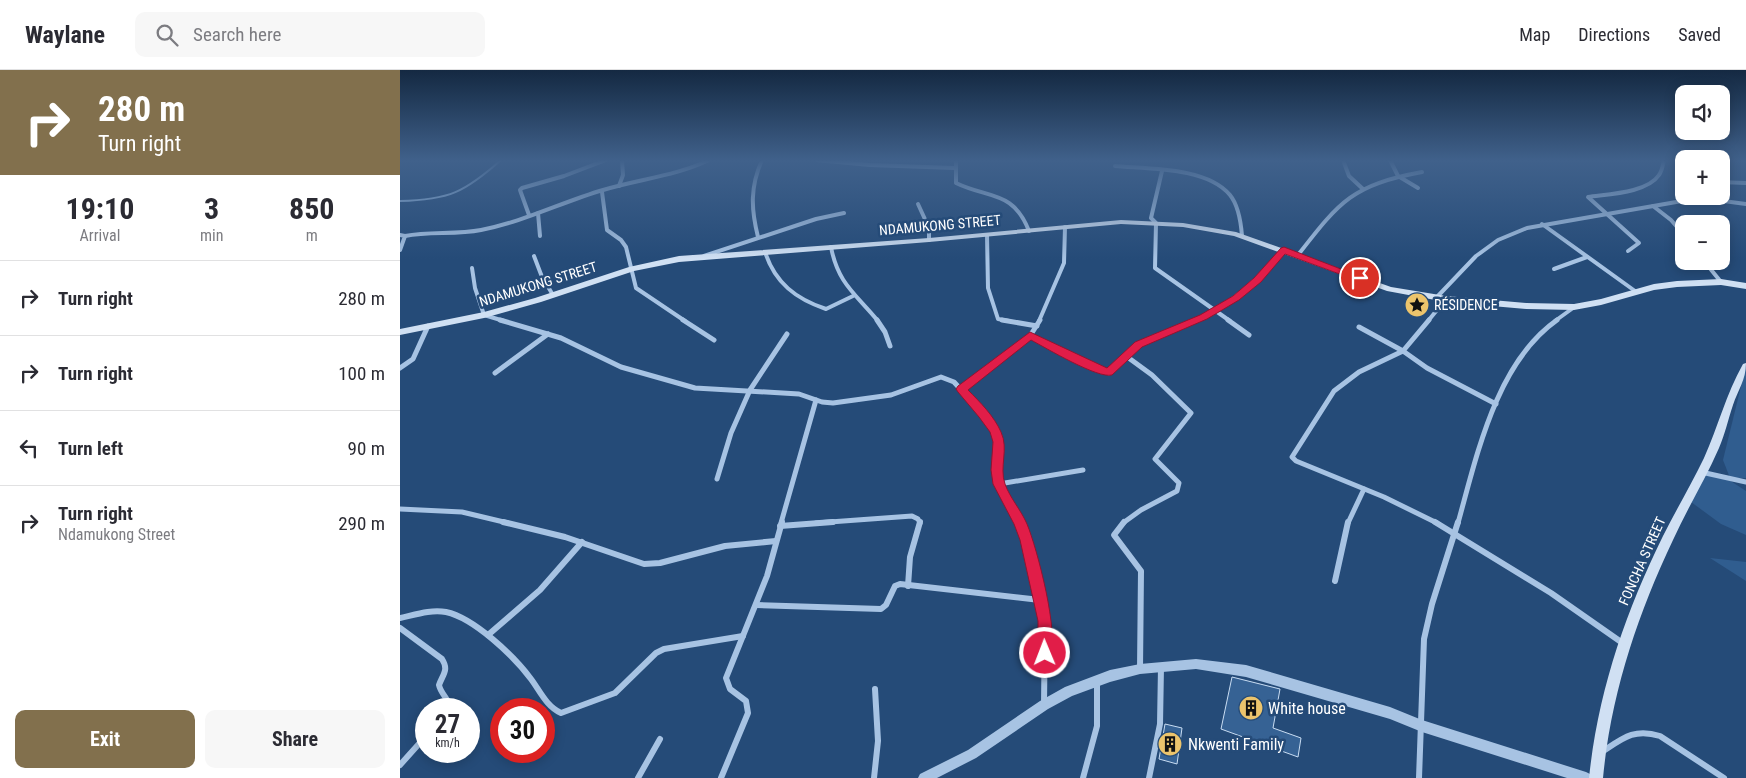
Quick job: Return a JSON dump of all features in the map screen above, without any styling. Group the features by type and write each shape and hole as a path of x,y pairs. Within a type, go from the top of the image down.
{"main road":[{"name":"NDAMUKONG STREET","path":"400,332 484,315 632,269 680,259 929,240 1121,222 1200,226 1242,236 1390,289 1436,298 1526,306 1574,307 1601,302 1635,291 1677,284 1721,282 1746,286"},
{"name":"FONCHA STREET","path":"1596,778 1597,755 1605,706 1624,645 1661,552 1714,447 1730,399 1746,366"}],"street":[{"path":"521,193 529,215"},
{"path":"400,235 462,233 486,228 599,193"},
{"path":"602,193 607,230 622,240 632,269 633,283 640,292 714,340"},
{"path":"750,193 752,213 758,237"},
{"path":"989,193 1011,203 1022,212 1029,231"},
{"path":"1157,193 1151,218 1156,224 1155,268 1249,335"},
{"path":"1226,193 1232,199 1241,223 1242,236"},
{"path":"1298,255 1342,204 1357,193"},
{"path":"1619,193 1588,197 1639,243 1638,246 1628,251"},
{"path":"1436,298 1464,263 1480,250 1509,233 1542,224 1699,200 1746,204"},
{"path":"918,204 929,228 929,240"},
{"path":"1654,206 1675,225"},
{"path":"538,213 540,236"},
{"path":"701,257 823,217 844,213"},
{"path":"1542,224 1635,291"},
{"path":"962,389 1030,336 1038,326 1064,263 1065,227"},
{"path":"987,235 988,288 998,320 1038,326"},
{"path":"400,250 405,236"},
{"path":"831,247 835,268 853,296 880,322 890,346"},
{"path":"1030,336 1103,372 1109,372 1138,344 1172,331 1215,310 1245,291 1284,250"},
{"path":"766,252 775,276 790,292 800,299 826,308 853,296"},
{"path":"534,256 542,277 553,295"},
{"path":"1554,269 1587,257"},
{"path":"472,268 475,288 484,315 578,344 611,364 681,386 799,394 833,403 891,395 941,377 948,379 962,389 995,431 999,442 997,470 999,484 1020,523 1026,540 1040,600 1045,638 1044,705"},
{"path":"1711,270 1721,282"},
{"path":"1446,299 1403,351 1359,372 1334,391 1292,457 1455,533 1466,542 1551,593 1624,645"},
{"path":"1419,778 1422,726 1420,691 1426,627 1480,446 1496,404 1513,368 1532,342 1556,319 1574,307"},
{"path":"400,368 413,360 428,326"},
{"path":"1359,327 1403,351 1427,368 1496,404"},
{"path":"495,373 548,334"},
{"path":"717,479 733,428 750,390 787,334"},
{"path":"1126,356 1156,379 1191,413 1155,459 1179,483 1177,491 1133,515 1116,530 1114,535 1141,571 1140,669"},
{"path":"721,778 748,713 746,701 725,684 726,678 767,576 816,400"},
{"path":"999,484 1083,470"},
{"path":"1701,472 1746,482"},
{"path":"1334,581 1349,519 1364,489"},
{"path":"400,509 462,512 582,542 644,564 660,563 725,546 776,541"},
{"path":"780,526 912,516 918,518 920,523 908,571 908,586"},
{"path":"488,635 540,590 582,542"},
{"path":"756,605 881,609 886,605 895,586 1040,600"},
{"path":"400,618 446,612 488,635 525,669 550,706 561,713 615,693 656,653 664,649 743,636"},
{"path":"400,628 442,658 446,664 447,672 440,684 440,689 447,698"},
{"path":"924,778 972,754 1044,705 1069,691 1140,669 1196,664 1246,671 1390,714 1586,778"},
{"path":"1148,778 1160,724 1161,666"},
{"path":"1083,778 1097,726 1097,681"},
{"path":"874,778 878,741 875,689"},
{"path":"1597,755 1631,734 1648,731 1660,736 1724,778"},
{"path":"638,778 660,739"},
{"path":"400,765 415,748"}],"shaded area":[{"path":"1746,366 1746,478 1730,478 1723,460"},
{"path":"1701,472 1723,476 1746,491 1746,535 1721,524 1687,499"},
{"path":"1710,558 1746,562 1746,581"}],"building":[{"name":"White house","path":"1232,677 1280,689 1273,728 1301,738 1298,757 1221,729"},
{"name":"Nkwenti Family","path":"1165,724 1182,728 1177,764 1159,759"}],"waterway":[{"path":"400,201 431,199 452,193"}],"place":[{"name":"RÉSIDENCE","path":"1417,305"},
{"name":"White house","path":"1251,708"},
{"name":"Nkwenti Family","path":"1170,744"}],"route":[{"path":"1045,653 1045,621 1026,540 1020,523 999,484 997,470 999,442 995,431 962,389 1030,336 1103,372 1109,372 1138,344 1203,317 1236,298 1257,280 1284,250 1360,278"}]}
